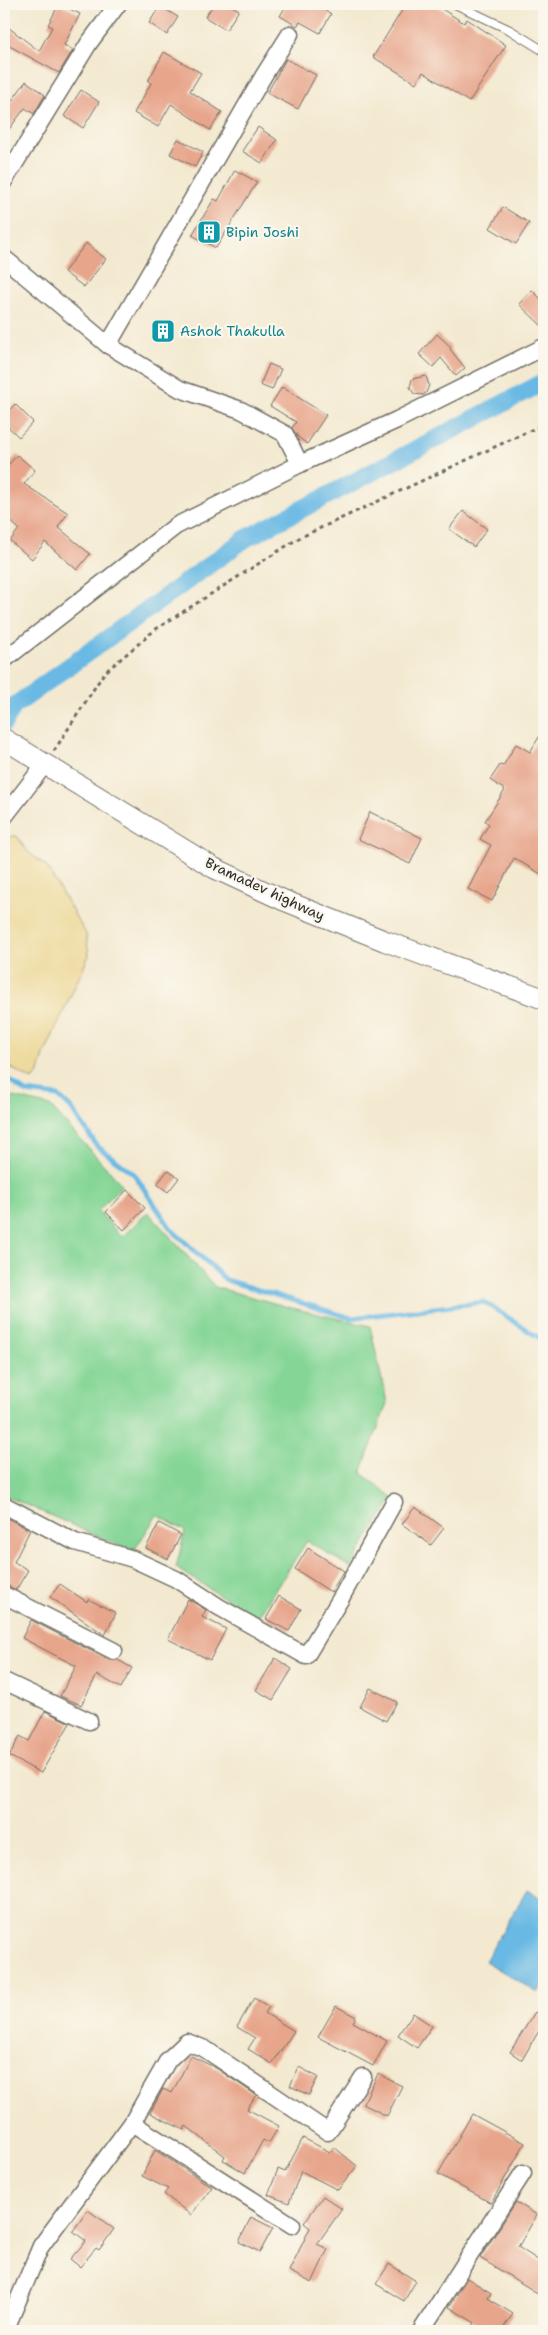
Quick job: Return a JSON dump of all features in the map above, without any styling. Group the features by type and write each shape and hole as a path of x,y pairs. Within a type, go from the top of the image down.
{"street":[{"path":"4,181 89,44 118,4"},
{"path":"108,344 264,75 290,34"},
{"path":"4,258 108,344 180,389 240,410 285,434 300,464"},
{"path":"4,660 176,526 300,464 398,420 544,347"},
{"name":"Bramadev highway","path":"4,739 214,868 283,900 385,941 544,999"},
{"path":"4,817 41,761"},
{"path":"4,1505 75,1542 133,1558 176,1579 306,1656 341,1598 394,1502"},
{"path":"4,1595 114,1651"},
{"path":"4,1681 89,1721"},
{"path":"5,2331 42,2246 132,2123 168,2060 187,2042 204,2049 328,2132 364,2078"},
{"path":"132,2123 292,2225"},
{"path":"421,2331 523,2172"}],"lane":[{"path":"455,4 510,30 544,51"}],"path":[{"path":"41,761 104,673 156,629 299,538 544,424"}],"green space":[{"path":"4,1090 6,1095 50,1106 122,1185 98,1211 122,1237 148,1212 215,1287 292,1308 370,1326 387,1403 361,1473 393,1498 350,1567 307,1541 257,1618 176,1568 185,1531 157,1515 133,1552 4,1495"}],"sand":[{"path":"17,836 28,852 46,866 86,934 89,955 44,1055 38,1075 32,1080 6,1065 4,1057 4,837"}],"water":[{"path":"527,1890 544,1901 544,1982 538,1993 485,1961"}],"building":[{"path":"59,4 80,14 64,45 73,50 59,73 4,43 4,24 39,51 52,27 48,25"},
{"path":"214,4 229,4 239,10 226,30 205,17"},
{"path":"287,4 313,4 331,14 320,33 300,22 297,26 280,16"},
{"path":"406,4 434,4 464,23 467,19 506,45 469,102 423,72 416,83 373,57"},
{"path":"160,6 178,17 167,35 149,23"},
{"path":"164,52 201,73 190,91 222,112 210,130 171,104 158,127 134,113 151,83 148,81"},
{"path":"286,59 316,75 298,109 267,93"},
{"path":"26,81 45,95 34,114 25,108 4,136 4,112"},
{"path":"81,90 99,102 83,128 64,116"},
{"path":"258,127 277,140 262,163 242,151"},
{"path":"178,139 203,152 195,167 170,154"},
{"path":"235,170 257,182 216,248 192,235 214,199 218,201"},
{"path":"503,207 529,223 516,244 490,228"},
{"path":"86,243 106,259 84,287 64,272"},
{"path":"532,290 544,302 544,328 519,304"},
{"path":"437,334 451,347 450,349 465,368 456,376 441,358 433,367 419,354"},
{"path":"269,364 281,369 272,390 260,385"},
{"path":"426,376 429,385 426,393 423,395 414,394 410,387 412,379"},
{"path":"282,387 326,415 307,444 298,437 292,428 296,422 270,406"},
{"path":"15,404 33,422 19,437 4,423 4,416"},
{"path":"17,455 35,470 24,484 68,513 58,527 90,554 77,570 45,542 32,559 10,541 19,529 4,515 4,470"},
{"path":"463,511 487,529 474,547 449,529"},
{"path":"544,729 544,876 514,858 492,901 468,889 491,845 480,839 489,824 485,821 505,790 490,780 500,765 503,766 516,744 530,752"},
{"path":"370,812 422,838 410,864 358,839"},
{"path":"168,1170 179,1178 168,1192 157,1184"},
{"path":"127,1190 145,1208 124,1230 106,1212"},
{"path":"415,1507 444,1528 431,1545 402,1524"},
{"path":"7,1518 30,1530 14,1562 28,1570 16,1590 4,1584 4,1525"},
{"path":"159,1523 181,1535 168,1559 146,1548"},
{"path":"308,1548 344,1571 331,1592 295,1569"},
{"path":"60,1584 87,1602 88,1599 116,1613 105,1635 50,1597"},
{"path":"279,1596 301,1609 289,1631 266,1619"},
{"path":"188,1599 206,1610 202,1617 226,1629 210,1660 168,1639"},
{"path":"31,1620 109,1660 118,1660 132,1668 121,1688 97,1675 81,1705 60,1696 76,1666 22,1638"},
{"path":"275,1658 292,1669 273,1700 256,1690"},
{"path":"370,1688 397,1702 386,1721 360,1707"},
{"path":"45,1711 70,1723 41,1773 9,1756 20,1736 29,1741"},
{"path":"254,1998 269,2007 265,2013 294,2031 272,2064 248,2049 255,2038 237,2027"},
{"path":"336,2006 356,2017 353,2022 387,2041 373,2066 318,2037"},
{"path":"535,2012 544,2017 544,2022 522,2060 510,2052"},
{"path":"413,2013 432,2026 417,2048 398,2035"},
{"path":"191,2056 216,2068 256,2095 247,2109 279,2126 269,2143 263,2140 245,2173 223,2160 225,2156 186,2126 184,2130 150,2113 163,2089 172,2093"},
{"path":"299,2067 318,2077 309,2095 290,2086"},
{"path":"378,2074 402,2086 387,2116 363,2104"},
{"path":"472,2114 525,2143 491,2203 438,2174"},
{"path":"303,2138 330,2152 334,2147 357,2166 338,2190 301,2171 289,2203 268,2195 278,2169 285,2172"},
{"path":"155,2150 212,2187 191,2215 164,2194 168,2189 142,2176"},
{"path":"323,2196 342,2209 317,2244 328,2249 312,2283 289,2271 310,2228 304,2223"},
{"path":"516,2202 537,2215 518,2247 544,2264 544,2297 480,2258"},
{"path":"88,2210 114,2229 99,2250 96,2248 80,2267 70,2259 86,2241 73,2231"},
{"path":"251,2217 273,2228 260,2252 239,2242"},
{"path":"389,2264 416,2281 404,2301 376,2284"},
{"path":"467,2278 491,2293 488,2298 513,2314 501,2331 470,2331 475,2323 449,2307"}],"waterway":[{"path":"4,723 14,706 245,539 544,382"},
{"path":"4,1076 25,1092 58,1096 71,1108 97,1146 134,1174 171,1229 226,1280 351,1318 484,1302 544,1341"}],"place":[{"name":"Bipin Joshi","path":"209,232"},
{"name":"Ashok Thakulla","path":"163,331"}]}
